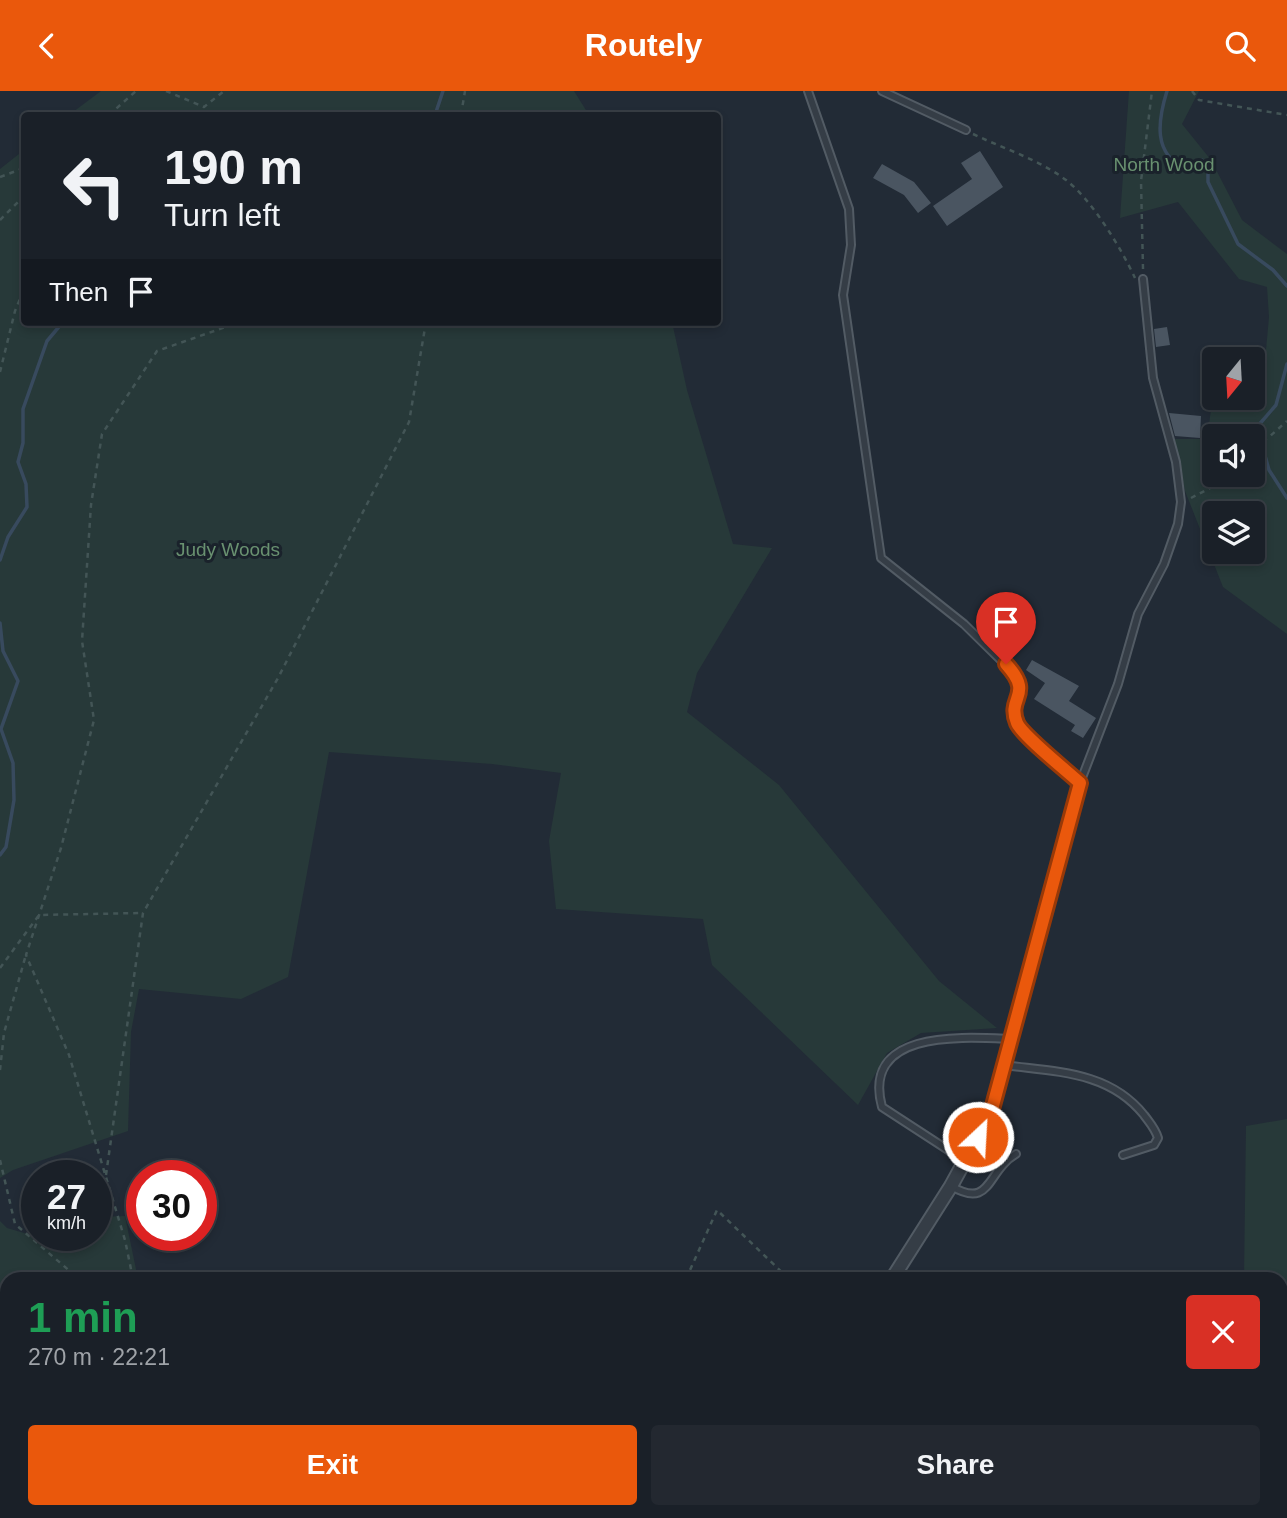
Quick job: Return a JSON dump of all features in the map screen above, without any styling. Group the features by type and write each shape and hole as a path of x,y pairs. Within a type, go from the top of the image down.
{"street":[{"path":"896,1272 951,1186 991,1113"}],"lane":[{"path":"807,91 849,209 850,245 843,295 881,558 964,624 1018,677 1021,688 1014,709 1017,725 1080,783"},
{"path":"882,91 965,131"},
{"path":"991,1113 1080,783 1118,684 1138,614 1164,564 1178,524 1181,502 1176,462 1153,378 1139,279"},
{"path":"965,1161 882,1107 877,1090 880,1077 887,1062 897,1052 917,1043 963,1037 1011,1039"},
{"path":"1004,1065 1100,1080 1126,1095 1153,1126 1158,1138 1154,1145 1122,1155"},
{"path":"951,1186 967,1196 979,1195 988,1187 1003,1162 1016,1154"}],"path":[{"path":"112,112 136,91"},
{"path":"166,91 204,107 224,91"},
{"path":"462,112 465,91"},
{"path":"1139,279 1141,181 1152,91"},
{"path":"1192,91 1199,100 1287,115"},
{"path":"965,131 1032,159 1068,181 1103,224 1139,279"},
{"path":"0,177 21,169"},
{"path":"0,220 21,199"},
{"path":"0,372 21,296"},
{"path":"0,1070 4,1033 61,848 93,720 82,641 91,505 102,434 157,351 229,326"},
{"path":"108,1160 143,913 278,678 409,422 425,326"},
{"path":"1265,439 1287,422"},
{"path":"1181,502 1211,487"},
{"path":"39,915 143,913"},
{"path":"0,968 39,915"},
{"path":"26,955 69,1055 98,1160"},
{"path":"0,1160 15,1224 71,1272"},
{"path":"112,1199 131,1272"},
{"path":"689,1272 717,1210 782,1272"}],"green space":[{"path":"101,91 574,91 587,112 73,112"},
{"name":"North Wood","path":"1129,91 1199,91 1182,124 1211,160 1242,220 1287,254 1287,634 1223,587 1214,564 1265,564 1265,501 1202,501 1202,534 1185,491 1174,439 1202,439 1202,487 1265,487 1265,424 1209,424 1211,410 1265,410 1265,361 1269,317 1267,287 1239,279 1178,202 1120,218"},
{"name":"Judy Woods","path":"21,152 21,326 673,326 687,390 733,544 772,548 697,673 687,712 779,785 939,981 997,1028 921,1033 887,1053 858,1105 712,965 703,919 556,909 549,841 561,773 492,764 329,752 288,977 241,999 139,989 131,1032 128,1131 42,1160 21,1160 21,1167 0,1178 0,169"},
{"path":"1287,1119 1287,1272 1244,1272 1246,1126"},
{"path":"125,1216 126,1251 132,1251 137,1272 0,1272 0,1221 7,1228 21,1232 21,1251 112,1251 112,1217"}],"building":[{"path":"980,151 1003,187 947,226 933,206 972,179 961,163"},
{"path":"882,164 914,182 931,203 918,213 904,195 873,178"},
{"path":"1167,327 1170,345 1156,347 1154,329"},
{"path":"1169,413 1201,416 1200,438 1175,436"},
{"path":"1032,660 1079,686 1069,701 1096,718 1083,738 1071,731 1075,725 1034,699 1045,683 1026,670"}],"waterway":[{"path":"436,112 443,91"},
{"path":"1167,91 1160,125 1163,146 1168,155 1187,169 1202,160 1208,170 1208,182 1238,244 1273,270 1287,286"},
{"path":"0,560 8,537 27,507 26,484 18,462 23,443 23,409 47,341 60,326"},
{"path":"1287,364 1276,405 1257,427 1269,470 1287,498"},
{"path":"0,623 3,651 18,681 1,729 13,763 14,800 6,847 0,855"}],"route":[{"path":"978,1137 991,1113 1080,783 1017,725 1014,709 1021,688 1018,677 1006,664"}]}
